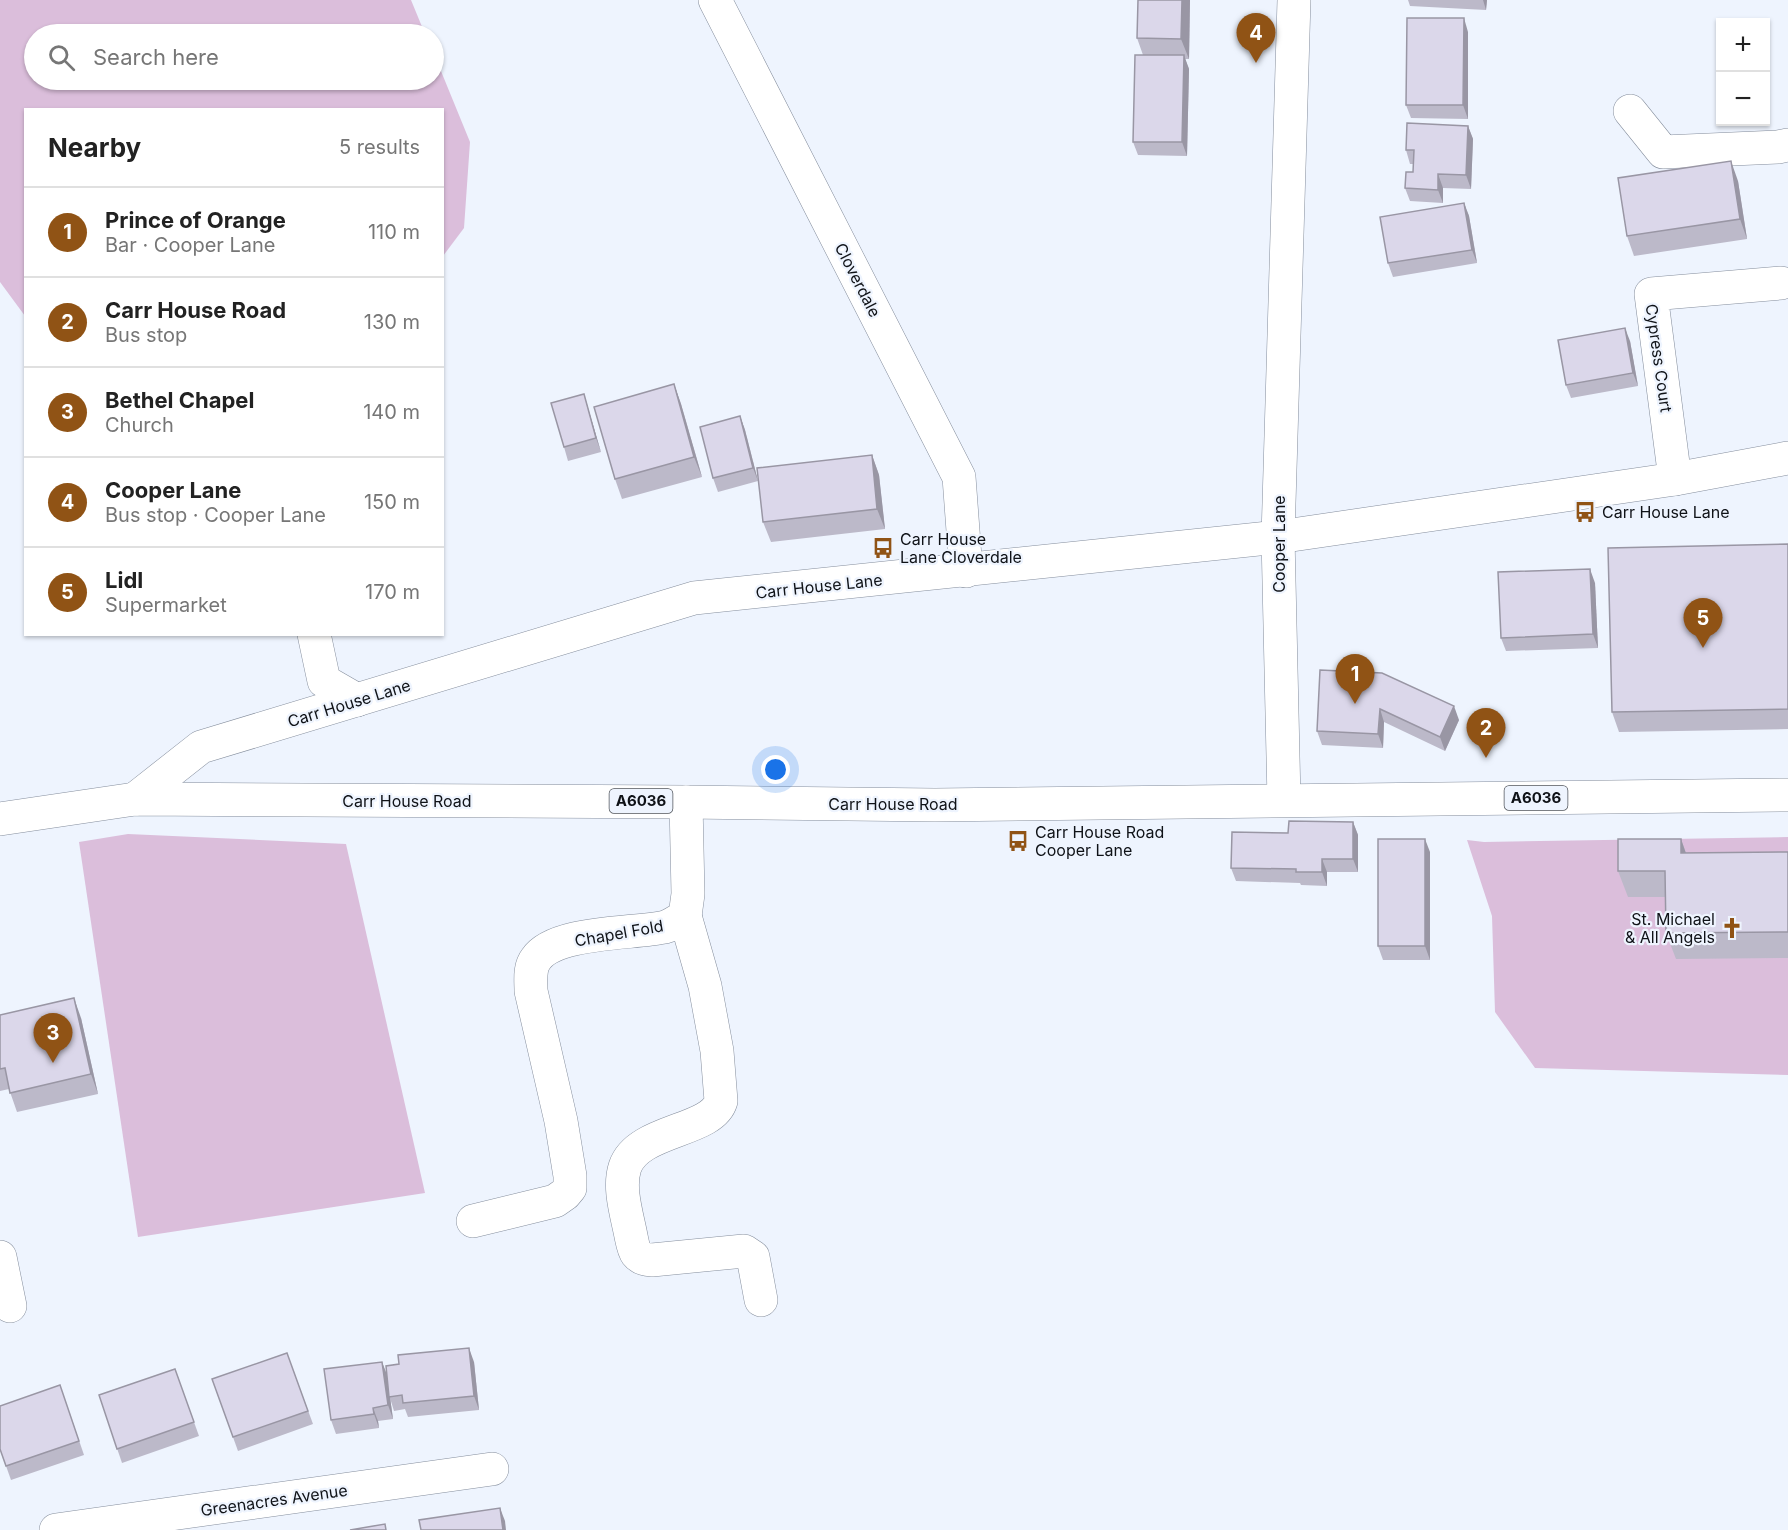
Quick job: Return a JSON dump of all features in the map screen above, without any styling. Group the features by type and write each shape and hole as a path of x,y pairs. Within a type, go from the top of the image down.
{"main road":[{"name":"Cloverdale","path":"715,0 959,477 966,571"},
{"name":"Cooper Lane","path":"1284,800 1278,537 1293,0"},
{"path":"1630,111 1664,152 1788,145"},
{"name":"Cypress Court","path":"1676,479 1651,294 1781,283"},
{"name":"Carr House Lane","path":"135,799 201,747 694,598 1278,537 1676,479 1788,458"},
{"path":"314,636 324,681 357,700"},
{"name":"Carr House Road","path":"0,819 135,799 935,805 1788,795"},
{"name":"Chapel Fold","path":"473,1221 555,1201 566,1194 570,1188 561,1121 531,991 531,971 535,960 545,949 592,935 667,927 685,916 688,894 686,802"},
{"path":"685,916 705,986 717,1051 721,1101 719,1108 705,1119 673,1131 642,1147 631,1158 623,1176 624,1202 634,1251 642,1259 744,1251 753,1257 761,1300"},
{"path":"0,1257 10,1306"},
{"name":"Greenacres Avenue","path":"56,1530 492,1469"}],"shaded area":[{"path":"0,0 411,0 421,24 24,24 24,90 444,90 444,78 470,142 464,228 444,255 444,108 24,108 24,315 0,282"},
{"path":"128,834 346,844 425,1193 138,1237 79,842"},
{"path":"1788,837 1788,1075 1535,1068 1495,1012 1492,916 1467,840 1484,842"}],"building":[{"path":"1138,0 1182,0 1181,39 1137,38"},
{"path":"1407,18 1464,18 1463,105 1406,105"},
{"path":"1135,55 1184,55 1182,142 1133,142"},
{"path":"1407,123 1468,126 1466,175 1438,174 1438,190 1405,188 1406,172 1413,172 1414,150 1406,150"},
{"path":"1731,161 1740,219 1627,236 1618,178"},
{"path":"1464,203 1472,250 1388,263 1380,217"},
{"path":"1625,328 1633,373 1566,385 1558,340"},
{"path":"674,384 694,457 615,479 594,407"},
{"path":"584,394 596,438 564,447 551,403"},
{"path":"740,416 753,468 713,478 700,427"},
{"path":"872,455 877,509 763,522 757,468"},
{"path":"1788,544 1788,709 1612,712 1608,548"},
{"path":"1590,569 1593,634 1501,638 1498,572"},
{"path":"1320,670 1382,673 1454,706 1440,737 1380,709 1378,734 1317,731"},
{"path":"1289,821 1353,822 1353,859 1322,859 1322,872 1296,872 1296,869 1231,868 1232,832 1288,833"},
{"path":"1378,839 1425,839 1425,946 1378,946"},
{"path":"1618,839 1681,839 1681,853 1788,852 1788,932 1666,933 1665,871 1618,871"},
{"path":"74,998 91,1074 10,1093 5,1068 0,1069 0,1015"},
{"path":"469,1348 474,1396 403,1403 402,1395 389,1397 386,1366 399,1364 398,1355"},
{"path":"287,1353 308,1411 233,1437 212,1379"},
{"path":"382,1362 388,1405 373,1408 374,1414 331,1420 324,1369"},
{"path":"175,1369 194,1422 117,1449 99,1395"},
{"path":"60,1385 79,1441 6,1466 0,1449 0,1406"},
{"path":"500,1508 503,1530 421,1530 419,1520"},
{"path":"385,1524 386,1530 350,1530"}],"place":[{"name":"Cooper Lane","path":"1256,63"},
{"name":"Carr House Lane","path":"1585,512"},
{"name":"Carr House Lane Cloverdale","path":"883,548"},
{"name":"Lidl","path":"1703,648"},
{"name":"Prince of Orange","path":"1355,704"},
{"name":"Carr House Road","path":"1486,758"},
{"name":"Carr House Road Cooper Lane","path":"1018,841"},
{"name":"St. Michael & All Angels","path":"1732,928"},
{"name":"Bethel Chapel","path":"53,1063"}]}
